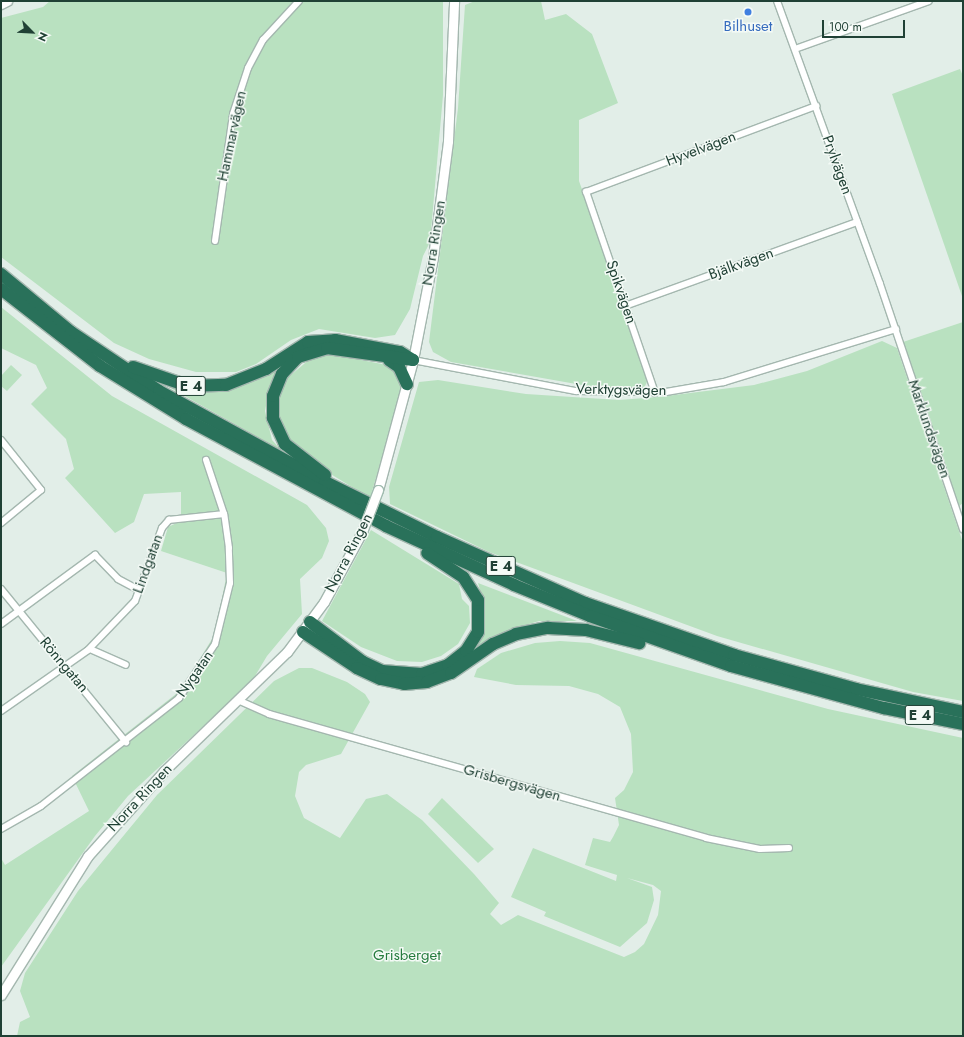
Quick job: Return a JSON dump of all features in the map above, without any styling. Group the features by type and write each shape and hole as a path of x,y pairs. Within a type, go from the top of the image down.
{"highway":[{"name":"E 4","path":"1,274 75,334 159,391 358,499 516,573 652,628 798,674 963,712"},
{"name":"E 4","path":"1,289 100,366 173,411 386,526 520,588 695,654"},
{"name":"E 4","path":"75,334 134,368 188,386 226,385 245,380 308,342 335,340 400,352 413,360"},
{"name":"E 4","path":"358,499 285,444 273,418 273,396 282,374 298,357 326,348 388,359 413,360"},
{"path":"388,359 401,370 407,384"},
{"name":"E 4","path":"306,627 363,662 394,673 435,671 458,658 473,643 480,619 478,600 463,577 386,526"},
{"name":"E 4","path":"306,627 356,668 381,680 404,684 427,682 451,673 493,644 516,634 548,628 586,630 695,654 884,708 963,724"}],"main road":[{"path":"1,4 7,1"},
{"name":"Norra Ringen","path":"1,995 88,856 164,771 240,701 306,627 362,532 378,490 413,360 441,201 454,1"}],"street":[{"name":"Hammarvägen","path":"215,241 233,114 248,68 263,40 299,1"},
{"name":"Prylvägen","path":"777,1 896,329"},
{"path":"795,49 929,1"},
{"name":"Hyvelvägen","path":"586,192 816,106"},
{"name":"Spikvägen","path":"586,192 655,393"},
{"name":"Bjälkvägen","path":"625,306 857,222"},
{"name":"Verktygsvägen","path":"413,360 576,391 655,393 724,382 896,329"},
{"name":"Marklundsvägen","path":"896,329 963,529"},
{"path":"1,440 41,490 1,524"},
{"name":"Nygatan","path":"1,829 41,806 126,742 180,698 215,644 230,583 224,514 206,460"},
{"name":"Lindgatan","path":"1,710 90,649 135,601 162,528 169,520 224,514"},
{"path":"1,624 20,612 95,555 118,579 139,590"},
{"name":"Rönngatan","path":"1,589 126,742"},
{"path":"90,649 126,665"},
{"name":"Grisbergsvägen","path":"240,701 269,714 706,838 760,848 789,848"}],"green space":[{"path":"50,1 443,1 443,95 430,242 423,256 410,309 395,335 375,338 319,329 291,340 256,364 236,372 196,372 149,359 114,343 1,257 1,18 43,7"},
{"path":"475,1 541,1 545,20 566,14 592,34 618,103 579,120 579,181 649,378 643,390 599,388 451,362 433,352 429,342 458,108 465,5"},
{"path":"960,69 963,76 963,299 892,94"},
{"path":"1,307 112,396 307,505 326,528 329,541 322,558 300,579 302,614 267,656 252,681 128,796 95,836 1,967 1,858 5,865 89,811 72,776 181,690 215,634 227,573 161,551 168,527 181,521 181,492 144,494 134,522 115,533 65,478 74,469 66,439 31,404 47,388 36,365 1,348"},
{"path":"963,322 963,503 959,506 903,342"},
{"path":"882,341 897,348 963,543 963,701 913,692 717,636 489,552 390,504 389,487 419,382 438,380 526,394 619,400 658,397 754,385 807,371"},
{"path":"330,354 387,365 401,377 402,390 370,498 329,473 284,436 278,415 277,399 285,380 311,358"},
{"path":"285,363 270,384 265,411 272,440 281,450 165,385 187,390"},
{"path":"11,365 22,375 7,391 1,386 1,376"},
{"path":"371,530 459,584 462,599 469,606 470,623 458,644 441,656 422,662 397,661 361,647 322,621"},
{"path":"478,583 577,621 539,621 512,629 478,646 483,632 484,604"},
{"name":"Grisberget","path":"560,641 590,643 828,709 963,738 963,1036 17,1036 20,1022 30,1017 20,991 25,973 78,891 157,795 274,681 299,668 312,668 347,682 365,694 370,702 341,754 306,765 299,772 295,796 304,818 340,838 366,799 387,794 422,820 474,874 499,903 490,914 501,925 518,915 624,957 635,952 644,944 658,915 661,891 653,885 627,878 652,887 654,900 647,923 620,947 544,916 546,912 511,897 533,848 616,881 617,875 585,865 593,838 610,842 613,837 619,825 615,798 624,790 633,772 631,734 620,707 598,694 569,686 516,685 474,677 477,669 501,653 535,643"},
{"path":"442,798 494,849 478,863 428,814"}],"place":[{"name":"Bilhuset","path":"748,12"}]}
